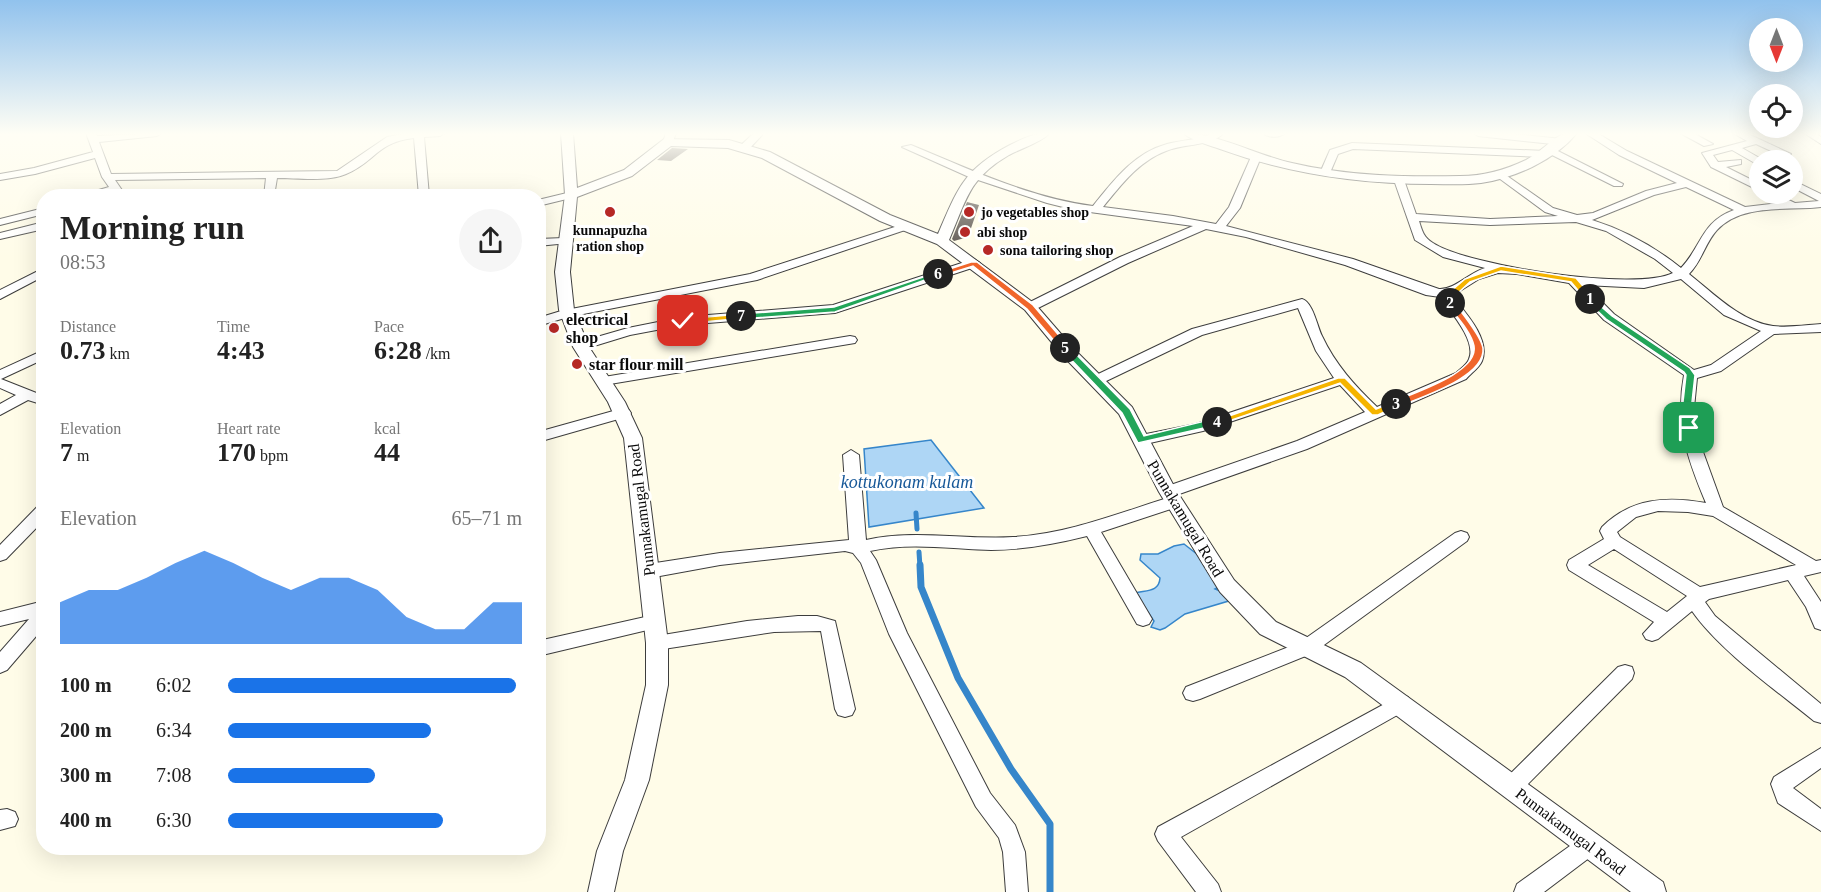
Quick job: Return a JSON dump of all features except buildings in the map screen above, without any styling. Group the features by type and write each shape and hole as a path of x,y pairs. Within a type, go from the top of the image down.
{"street":[{"path":"107,177 317,175"},
{"path":"546,202 571,195 570,175"},
{"name":"Punnakamugal Road","path":"602,892 610,851 637,780 644,752 657,685 657,643 633,438 624,413 581,346 566,314 562,272 571,195 624,175"},
{"name":"Punnakamugal Road","path":"803,175 868,209 942,241 1030,307 1069,353 1126,411 1171,497 1227,586 1268,628 1353,670 1653,892"},
{"path":"942,241 973,175 1075,207 1206,225 1333,257 1430,292 1443,294 1454,292 1467,280 1501,269"},
{"path":"1096,209 1126,175"},
{"path":"1219,228 1234,208 1248,175"},
{"path":"1342,175 1399,180 1462,180 1496,175"},
{"path":"1501,175 1537,203 1623,235 1683,274 1729,312 1771,330 1821,328"},
{"path":"1597,175 1618,184"},
{"path":"1668,175 1744,211"},
{"path":"1733,175 1749,183"},
{"path":"270,189 272,176"},
{"path":"107,177 115,189"},
{"path":"1399,180 1419,238 1439,251 1501,269 1573,280 1629,284 1672,279 1683,274 1692,264 1706,237 1718,223 1744,211 1821,204"},
{"path":"1412,217 1490,222 1575,219 1595,216 1650,193 1687,184"},
{"path":"1803,189 1821,198"},
{"path":"1789,204 1795,207"},
{"path":"0,222 36,213"},
{"path":"1030,307 1124,260 1206,225"},
{"path":"546,320 753,277 907,226"},
{"path":"0,236 36,227"},
{"path":"546,242 564,241"},
{"path":"581,346 628,332 683,321 835,309 974,263"},
{"path":"0,295 36,275"},
{"path":"1573,280 1609,317 1691,375 1686,411 1689,428 1702,474 1717,511"},
{"path":"649,571 720,559 845,545 858,548 880,541 1015,543 1091,529 1302,445 1461,376 1476,360 1479,348 1472,334 1443,294"},
{"path":"1097,380 1197,332 1302,303 1316,341 1331,368 1375,413"},
{"path":"1691,375 1716,368 1771,330"},
{"path":"603,381 850,340"},
{"path":"0,375 36,358"},
{"path":"1141,440 1198,428 1341,380"},
{"path":"0,383 36,398"},
{"path":"0,410 25,395"},
{"path":"546,435 624,413"},
{"path":"851,455 858,548 868,560 898,634 983,800 1001,819 1013,842 1017,892"},
{"path":"1817,567 1717,511 1685,504 1637,509 1614,523 1608,531 1614,541 1697,598 1709,621 1780,683 1821,715"},
{"path":"0,555 36,518"},
{"path":"1091,529 1143,619"},
{"path":"1193,693 1306,648 1461,537"},
{"path":"1614,541 1575,565 1668,621"},
{"path":"1652,634 1697,598 1716,590 1817,567"},
{"path":"1792,573 1814,605 1821,623"},
{"path":"0,619 36,610"},
{"path":"546,647 654,622"},
{"path":"657,643 788,624 821,622 829,626 845,710"},
{"path":"0,665 36,623"},
{"path":"1511,787 1625,673"},
{"path":"1210,892 1166,834 1401,704"},
{"path":"1821,757 1781,784 1785,796 1821,821"},
{"path":"1525,892 1588,845"}],"water":[{"name":"kottukonam kulam","path":"931,440 984,508 869,527 864,449"},
{"path":"1184,544 1207,562 1222,585 1215,589 1227,594 1232,600 1185,614 1160,630 1151,627 1154,621 1135,593 1155,588 1160,578 1140,560 1141,554 1158,554"}],"waterway":[{"path":"916,513 917,529"},
{"path":"919,552 920,567"},
{"path":"920,565 921,587 958,678 1011,769 1050,824 1050,892"}],"place":[{"name":"kunnapuzha ration shop","path":"610,212"},
{"name":"jo vegetables shop","path":"969,212"},
{"name":"abi shop","path":"965,232"},
{"name":"sona tailoring shop","path":"988,250"},
{"name":"electrical shop","path":"554,328"},
{"name":"star flour mill","path":"577,364"}],"route":[{"path":"683,321 835,309 974,263 1030,307 1069,353 1126,411 1141,440 1198,428 1341,380 1375,413 1461,376 1476,360 1479,348 1472,334 1443,294 1454,292 1467,280 1501,269 1573,280 1609,317 1687,370 1691,375 1686,411 1689,428"}]}
